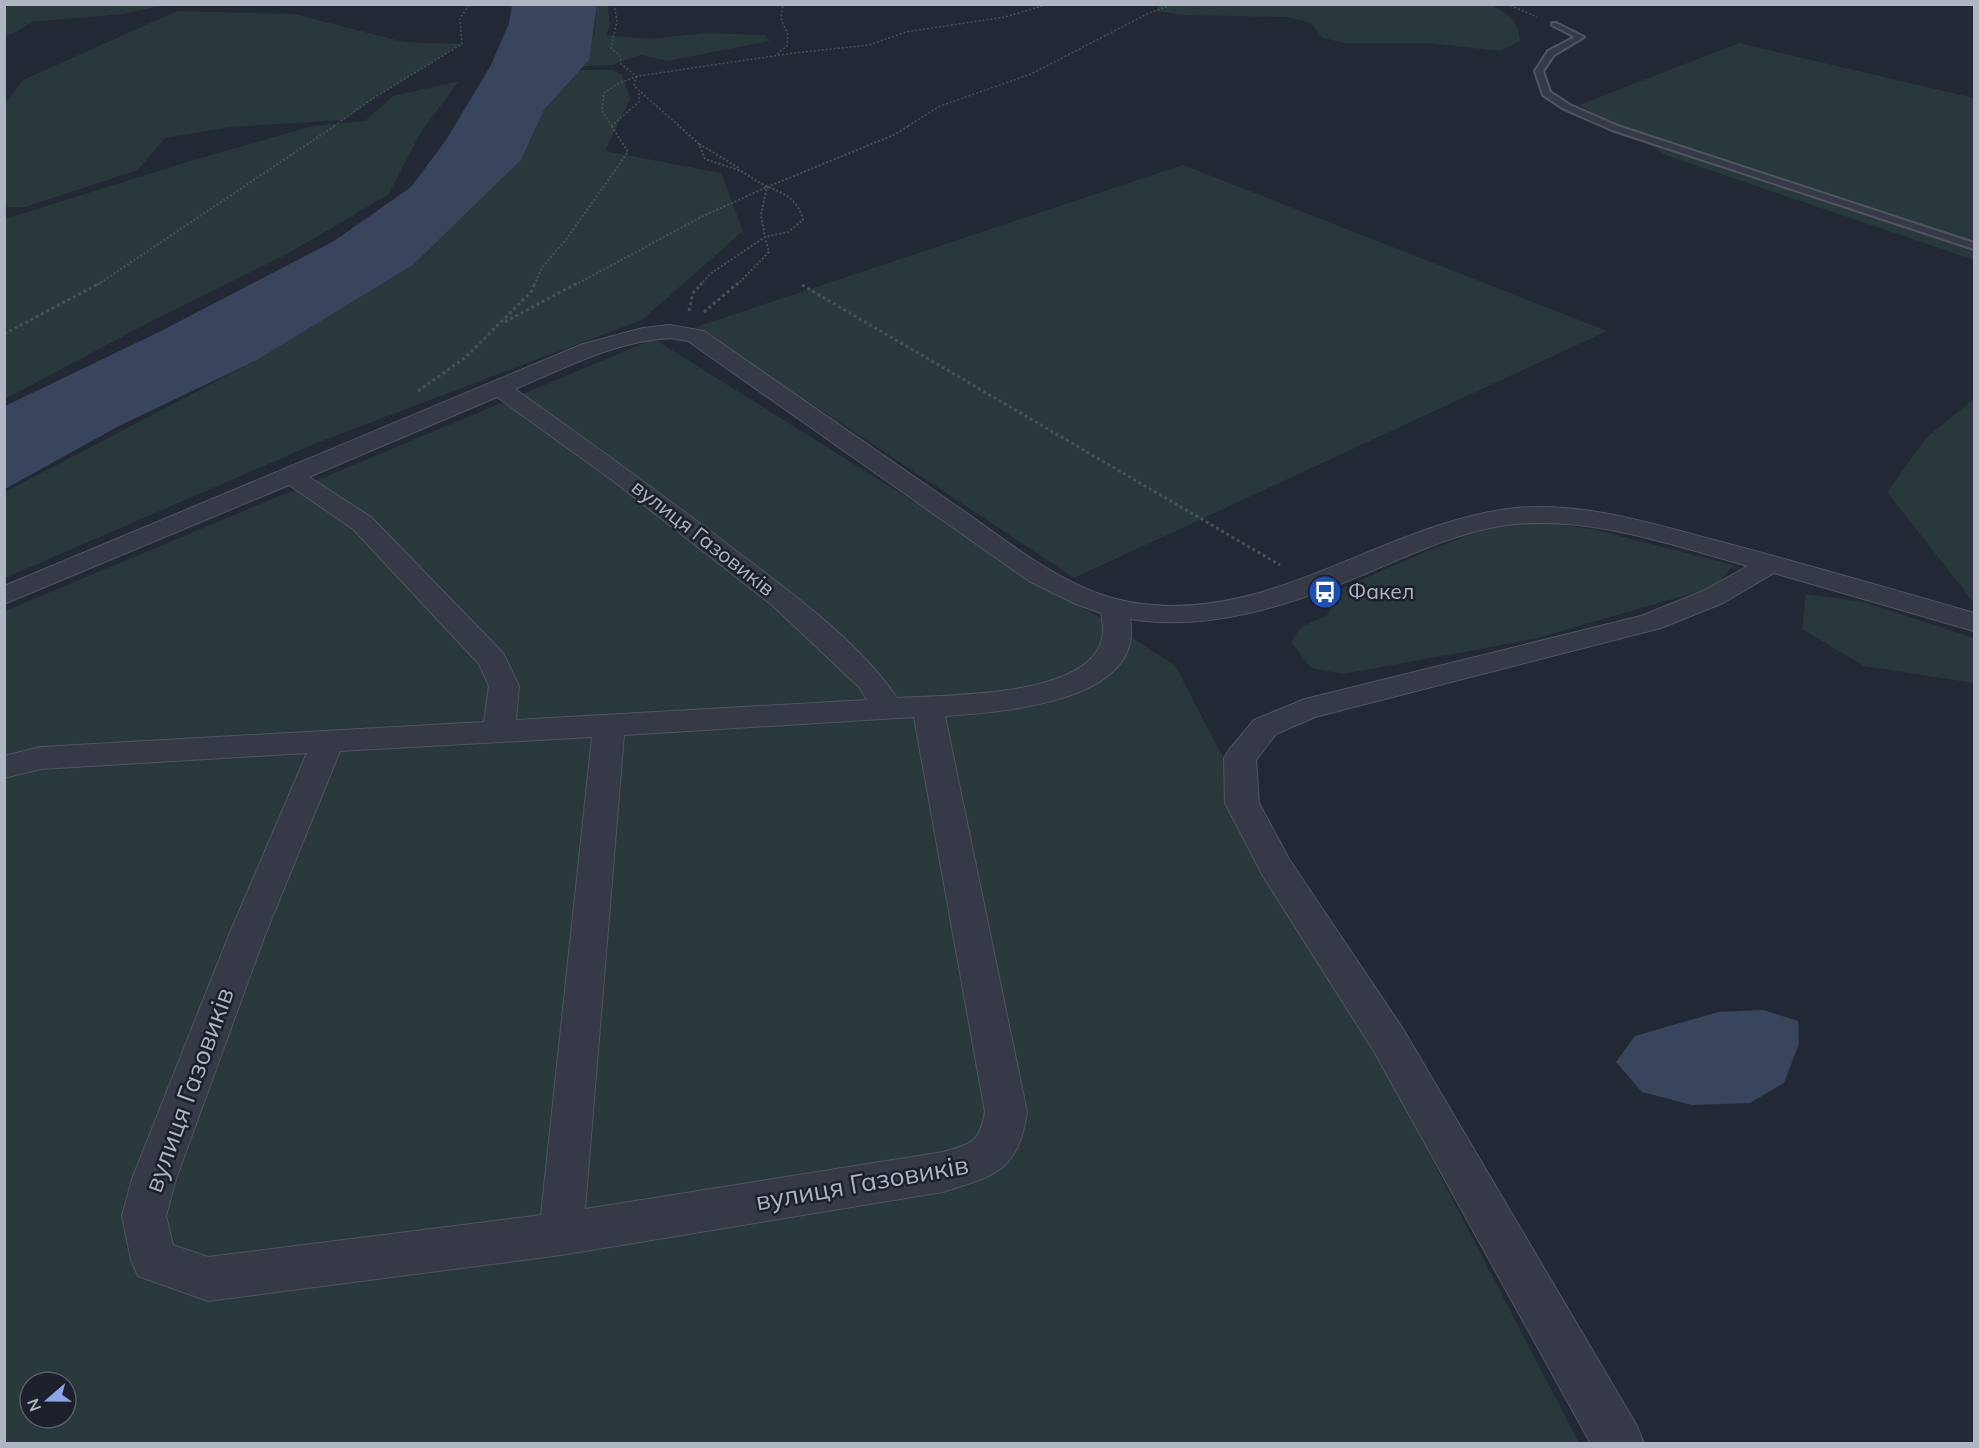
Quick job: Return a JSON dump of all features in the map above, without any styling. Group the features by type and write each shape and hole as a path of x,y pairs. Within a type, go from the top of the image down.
{"street":[{"path":"4,596 591,349 643,336 685,332 696,336 1039,575 1075,593 1114,608 1160,614 1215,611 1266,601 1314,585 1412,544 1497,518 1533,515 1580,518 1664,535 1974,622"},
{"name":"вулиця Газовиків","path":"329,740 247,934 153,1179 144,1216 154,1260 208,1279 561,1234 944,1172 985,1160 1004,1135 1006,1112 908,708 870,680 782,599 621,475 499,388"},
{"path":"290,475 362,523 492,660 504,686 499,730"},
{"path":"1620,1443 1389,1041 1275,867 1242,803 1240,758 1265,727 1305,709 1651,622 1707,602 1749,579 1770,563"},
{"path":"4,767 41,758 1003,702 1047,694 1085,677 1110,658 1119,638 1119,623 1114,608"},
{"path":"561,1234 609,724"}],"lane":[{"path":"1554,24 1580,37 1551,53 1539,71 1546,93 1567,107 1615,128 1698,158 1974,246"}],"path":[{"path":"4,334 100,283 372,99 462,44 460,18 470,4"},
{"path":"614,4 617,21 611,48 620,56 621,64 636,76"},
{"path":"776,55 787,46 788,35 781,19 783,4"},
{"path":"417,392 465,357 531,292 543,266 566,241 628,152 602,111 604,93 614,85 636,76 776,55 869,45 906,32 1005,16 1049,4"},
{"path":"501,324 701,217 896,134 940,106 1031,74 1149,13 1174,4"},
{"path":"1507,4 1554,24"},
{"path":"636,76 634,86 639,91 699,144 732,162 741,171"},
{"path":"611,126 639,102 639,91"},
{"path":"685,332 693,293 710,274 742,250 765,237 788,232 803,220 802,210 793,199 782,191 767,187 741,171 705,159 699,144"},
{"path":"685,332 711,304 741,281 769,252 761,215 767,187"},
{"path":"802,285 1314,585"}],"shaded area":[{"path":"1160,4 1491,5 1512,18 1520,41 1500,51 1428,43 1345,43 1323,38 1311,23 1286,17 1180,15 1157,11"},
{"path":"4,5 164,5 123,14 32,22 5,36"},
{"path":"597,5 608,5 610,26 606,35 649,39 706,33 764,35 770,41 667,61 641,55 611,65 584,66 595,30"},
{"path":"177,11 294,14 404,42 462,44 372,99 344,120 231,127 165,138 138,170 25,207 5,207 5,104 23,80"},
{"path":"1739,43 1974,98 1974,260 1668,156 1579,105"},
{"path":"580,70 612,70 622,75 630,99 605,151 721,173 743,231 642,320 319,442 5,578 5,492 257,360 413,265 521,160 544,110"},
{"path":"459,81 421,132 388,195 287,254 148,323 5,399 5,219 312,126 365,121 393,96"},
{"path":"1183,165 1607,331 1074,578 696,327"},
{"path":"654,339 1175,665 1579,1443 5,1444 5,611"},
{"path":"1974,399 1974,603 1887,492 1926,438"},
{"path":"1546,523 1592,529 1734,565 1714,587 1534,639 1343,674 1311,668 1291,642 1300,628 1327,615 1343,588 1427,551 1495,525"},
{"path":"1806,594 1863,602 1974,638 1974,683 1864,666 1802,629"}],"water":[{"path":"512,5 597,5 589,60 544,110 521,160 413,265 257,360 119,426 5,489 5,406 161,331 334,241 411,187 446,140 491,65 509,23"},
{"path":"1763,1010 1798,1021 1799,1044 1784,1083 1750,1103 1692,1105 1642,1092 1616,1062 1635,1036 1718,1012"}],"place":[{"name":"Факел","path":"1325,592"}]}
